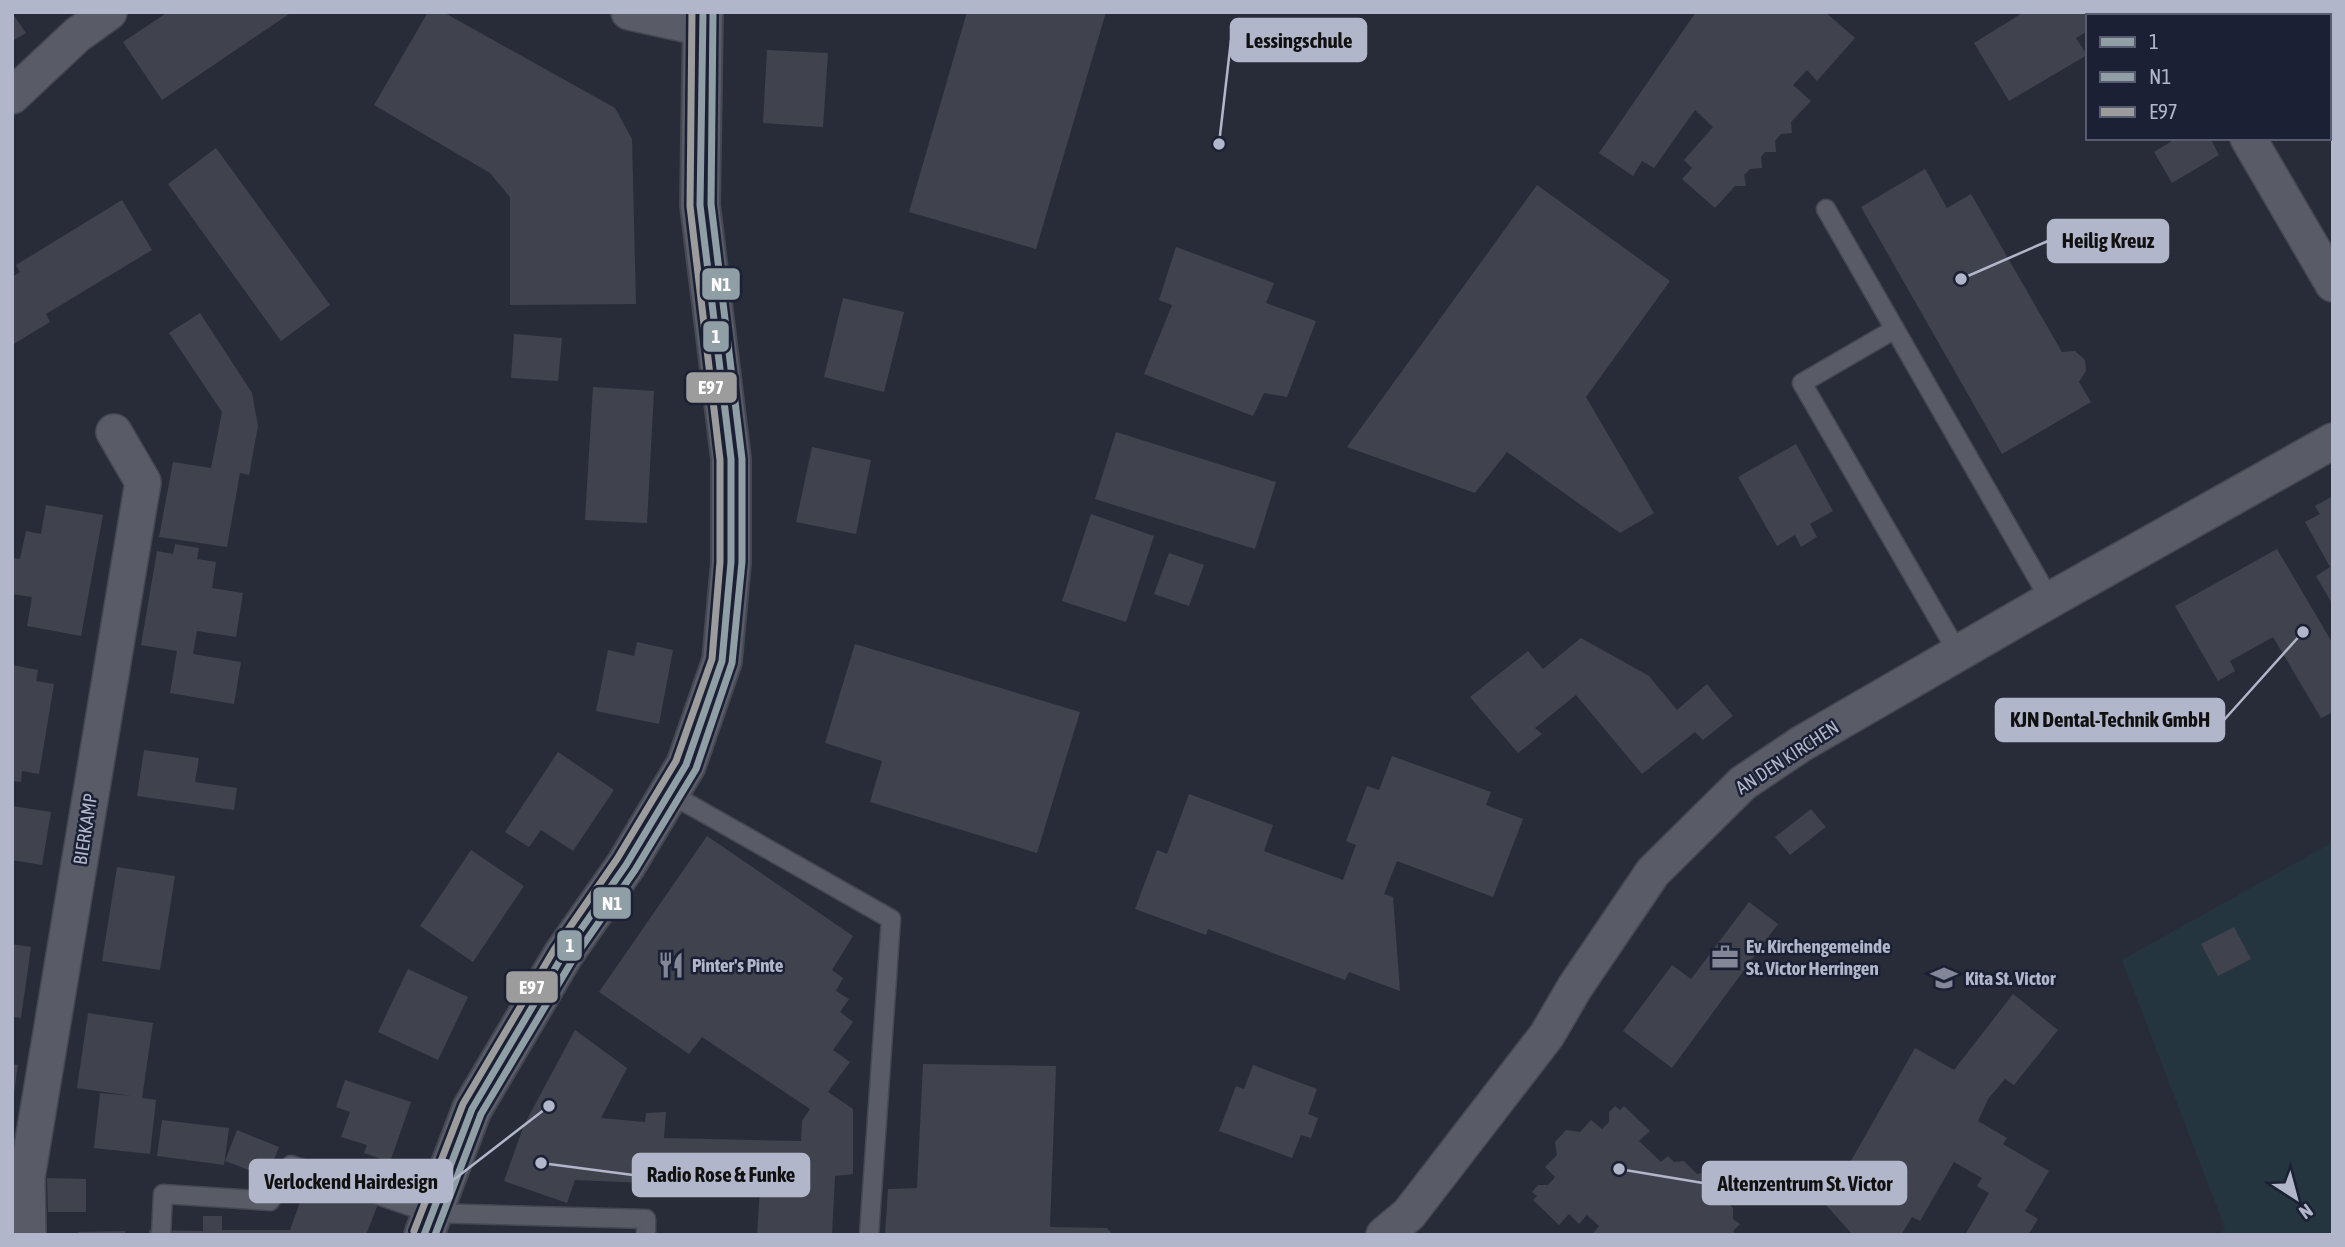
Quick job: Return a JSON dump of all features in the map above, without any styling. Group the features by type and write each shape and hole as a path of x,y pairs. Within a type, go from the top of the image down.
{"street":[{"path":"12,96 77,35 109,12"},
{"path":"427,1224 472,1107 563,956 626,865 686,765 722,661 731,562 729,434 700,205 702,20 629,12"},
{"path":"2249,140 2333,284"},
{"name":"BIERKAMP","path":"28,1235 27,1177 143,482 114,432"},
{"name":"AN DEN KIRCHEN","path":"1384,1235 1409,1214 1459,1152 1546,1035 1604,943 1654,872 1696,827 1743,783 1801,744 2333,441"}],"lane":[{"path":"1826,209 2050,600"},
{"path":"1895,329 1802,383 1958,653"},
{"path":"669,793 891,919 869,1235"},
{"path":"161,1235 163,1194 270,1201 291,1165 427,1224 646,1219 646,1235"}],"shaded area":[{"path":"2333,842 2333,1235 2220,1235 2225,1228 2122,960"}],"building":[{"path":"168,12 292,12 162,100 123,42"},
{"path":"428,12 443,12 615,108 632,139 636,304 510,305 510,197 490,173 374,105"},
{"path":"967,12 1106,12 1036,249 909,212"},
{"path":"1696,12 1825,12 1855,38 1817,81 1807,70 1793,85 1811,101 1791,122 1792,133 1781,134 1775,141 1776,152 1765,152 1761,157 1762,168 1750,169 1744,175 1746,186 1735,186 1715,208 1682,179 1692,168 1684,160 1713,127 1695,110 1654,168 1642,161 1633,176 1599,153"},
{"path":"2024,12 2094,14 2086,14 2086,32 2076,38 2086,56 2009,101 1974,43"},
{"path":"2249,12 2318,12 2315,14"},
{"path":"12,13 26,33 12,41"},
{"path":"2333,49 2331,125 2331,50"},
{"path":"767,50 828,53 823,127 763,123"},
{"path":"2174,140 2211,140 2219,155 2172,183 2154,152"},
{"path":"216,148 330,305 281,341 168,184"},
{"path":"1925,169 1947,208 1971,194 2062,352 2075,351 2085,360 2086,371 2079,382 2091,402 2002,454 1861,207"},
{"path":"1537,185 1670,281 1586,397 1654,513 1620,533 1507,452 1475,493 1347,447"},
{"path":"122,200 152,250 46,314 50,322 12,345 12,277 20,272 16,265"},
{"path":"1176,247 1274,283 1266,303 1316,321 1287,397 1264,393 1253,416 1144,374 1172,305 1159,300"},
{"path":"843,298 904,312 884,392 824,377"},
{"path":"200,313 252,393 258,426 249,475 240,473 227,547 159,537 173,462 211,468 222,412 169,333"},
{"path":"514,334 562,338 558,381 511,378"},
{"path":"593,387 654,391 647,523 585,520"},
{"path":"1116,432 1276,482 1255,549 1095,499"},
{"path":"1796,444 1833,511 1810,524 1817,537 1801,547 1795,535 1777,546 1738,477"},
{"path":"812,447 871,460 856,534 796,522"},
{"path":"2333,496 2333,605 2316,576 2330,567 2305,522 2320,514 2315,506"},
{"path":"46,505 103,515 81,636 27,626 32,597 12,594 12,558 20,559 26,531 41,534"},
{"path":"1091,514 1154,536 1126,622 1062,601"},
{"path":"175,544 199,548 197,559 216,562 212,588 243,593 236,637 197,631 193,654 241,662 234,704 170,693 177,651 141,645 157,551 173,554"},
{"path":"2277,549 2333,644 2333,712 2321,718 2273,637 2230,661 2235,671 2218,681 2175,606"},
{"path":"1169,553 1204,565 1189,606 1154,594"},
{"path":"1581,638 1649,676 1677,710 1707,684 1733,716 1703,740 1695,732 1642,774 1576,695 1535,728 1542,734 1518,753 1470,697 1528,651 1543,669"},
{"path":"637,642 673,650 659,724 596,711 608,650 634,656"},
{"path":"855,644 1080,712 1037,853 870,802 882,761 825,743"},
{"path":"12,665 38,670 36,681 54,684 39,774 22,771 21,782 12,781"},
{"path":"144,750 199,758 195,782 237,788 234,810 137,796"},
{"path":"558,752 614,790 573,851 541,830 529,847 505,832"},
{"path":"1392,756 1491,792 1486,805 1523,819 1493,897 1397,861 1384,894 1393,897 1400,991 1349,972 1345,980 1208,929 1206,935 1135,909 1157,850 1167,854 1189,794 1273,825 1264,851 1343,880 1356,845 1346,841 1367,786 1379,790"},
{"path":"12,806 51,812 42,865 12,860"},
{"path":"1811,809 1826,827 1790,855 1775,837"},
{"path":"707,836 853,936 832,970 843,978 836,991 849,999 840,1012 853,1022 833,1050 850,1062 828,1092 853,1109 853,1174 835,1176 832,1235 757,1235 760,1188 575,1180 567,1203 504,1181 524,1125 575,1030 627,1068 601,1118 645,1122 646,1113 666,1112 664,1138 801,1141 802,1121 810,1109 702,1037 689,1054 599,992"},
{"path":"471,850 524,886 473,962 420,926"},
{"path":"117,867 175,876 160,970 102,961"},
{"path":"1749,902 1778,924 1672,1068 1623,1031 1672,965 1691,979"},
{"path":"2234,927 2251,959 2218,976 2201,944"},
{"path":"12,944 31,947 21,1018 12,1017"},
{"path":"408,969 468,997 438,1060 378,1032"},
{"path":"2013,994 2058,1030 2014,1085 2005,1079 1988,1099 1978,1121 2007,1138 2003,1144 2049,1171 2025,1211 2038,1219 2028,1235 1965,1235 1989,1193 1977,1186 1982,1178 1954,1162 1920,1221 1912,1217 1901,1235 1852,1234 1826,1205 1915,1048 1954,1070"},
{"path":"88,1013 153,1023 142,1098 156,1100 150,1154 94,1148 100,1093 132,1096 77,1088"},
{"path":"12,1064 18,1065 14,1093 12,1093"},
{"path":"923,1064 1056,1066 1050,1227 1107,1228 1113,1235 885,1235 888,1189 917,1188"},
{"path":"1253,1065 1317,1089 1308,1114 1318,1118 1311,1138 1301,1135 1292,1158 1219,1131 1236,1086 1244,1089"},
{"path":"345,1080 411,1102 390,1162 364,1153 367,1145 341,1137 350,1112 336,1107"},
{"path":"1615,1106 1620,1110 1624,1106 1650,1131 1639,1141 1661,1162 1668,1156 1674,1162 1684,1161 1697,1174 1710,1171 1722,1182 1720,1196 1733,1208 1733,1219 1740,1224 1733,1231 1736,1235 1592,1235 1599,1226 1587,1215 1579,1224 1569,1214 1559,1225 1533,1200 1537,1196 1532,1192 1538,1185 1548,1185 1555,1177 1545,1167 1557,1155 1555,1142 1566,1130 1580,1132 1591,1120 1602,1129 1609,1122 1609,1112"},
{"path":"162,1120 229,1128 224,1165 157,1156"},
{"path":"237,1130 279,1147 267,1177 225,1161"},
{"path":"47,1178 86,1179 86,1212 48,1212"},
{"path":"308,1180 378,1204 366,1235 149,1235 149,1230 203,1231 203,1216 222,1216 222,1230 290,1230"},
{"path":"125,1231 125,1235 78,1235 78,1232"}],"transit line":[{"name":"E97","path":"414,1231 463,1104 554,950 617,859 676,761 712,659 720,562 720,460 690,206 692,12"},
{"name":"1","path":"424,1235 472,1109 563,955 626,865 686,765 722,661 731,562 731,459 700,205 703,12"},
{"name":"N1","path":"435,1235 481,1114 572,961 635,870 696,769 732,663 742,562 742,459 711,204 713,12"}],"place":[{"name":"Lessingschule","path":"1219,144"},
{"name":"Heilig Kreuz","path":"1961,279"},
{"name":"KJN Dental-Technik GmbH","path":"2303,632"},
{"name":"Ev. Kirchengemeinde St. Victor Herringen","path":"1725,957"},
{"name":"Pinter's Pinte","path":"671,965"},
{"name":"Kita St. Victor","path":"1944,978"},
{"name":"Verlockend Hairdesign","path":"549,1106"},
{"name":"Radio Rose & Funke","path":"541,1163"},
{"name":"Altenzentrum St. Victor","path":"1619,1169"}]}
